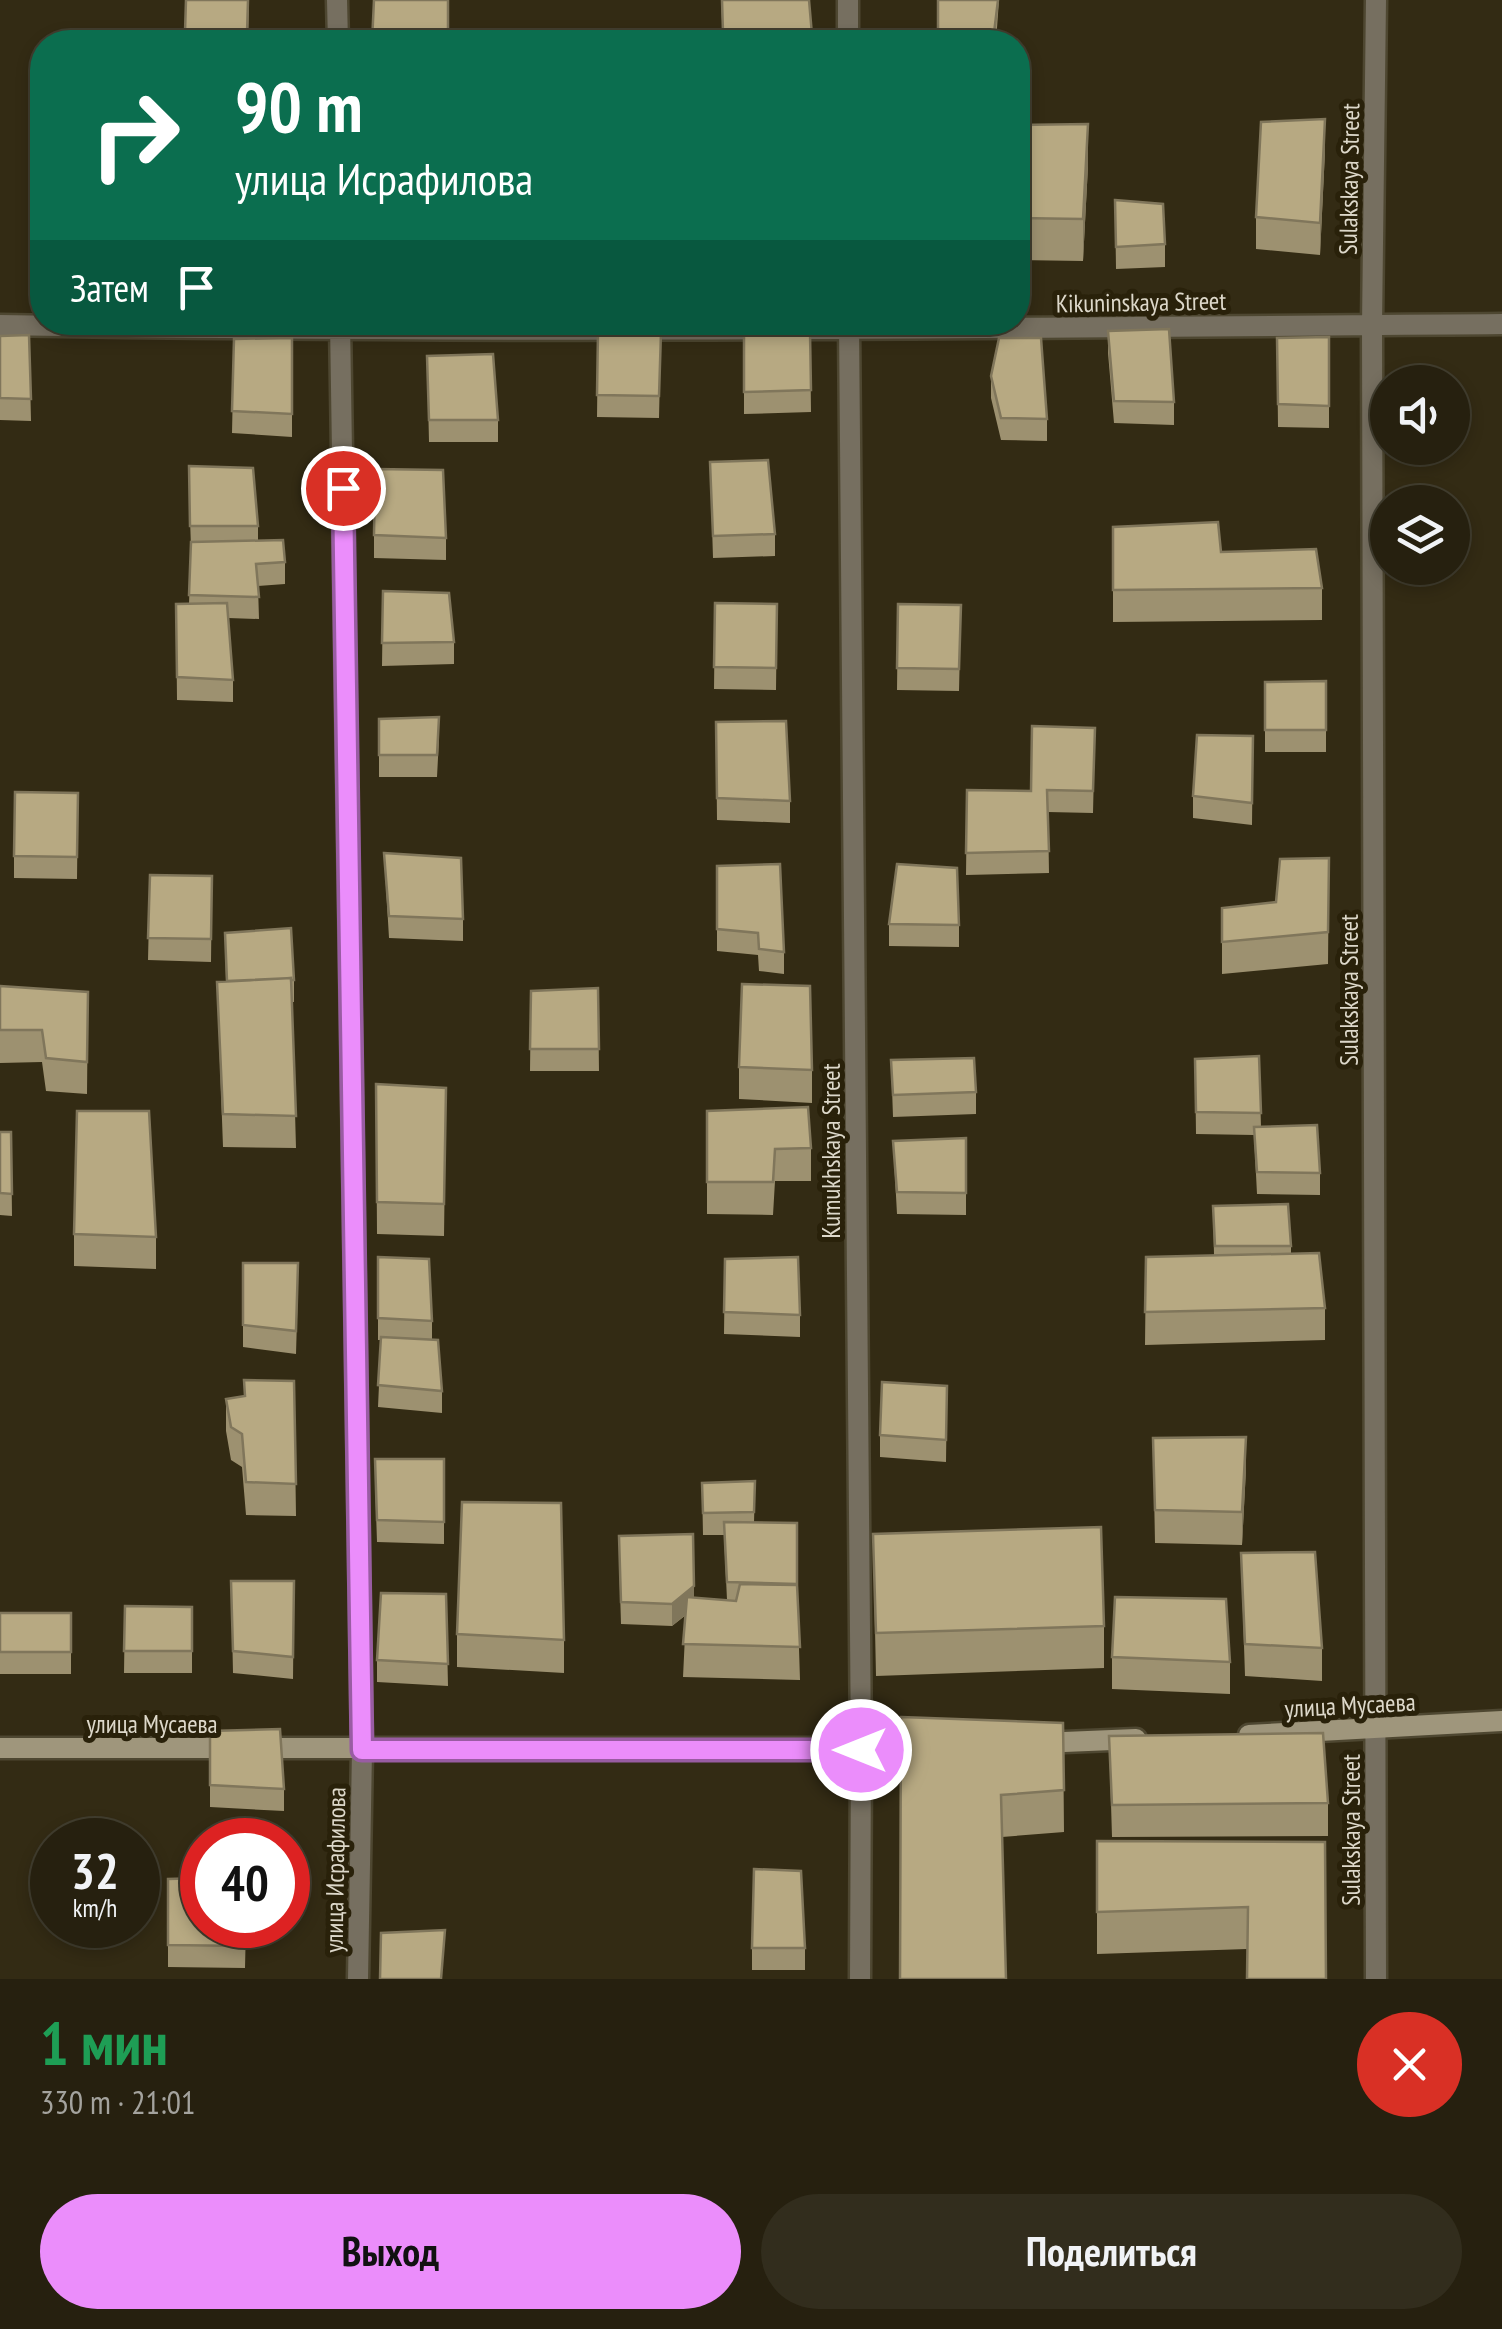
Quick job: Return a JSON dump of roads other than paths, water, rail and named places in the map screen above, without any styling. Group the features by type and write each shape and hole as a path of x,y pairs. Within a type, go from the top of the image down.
{"street":[{"path":"337,0 338,30"},
{"path":"848,0 848,30"},
{"name":"Sulakskaya Street","path":"1376,0 1372,325 1376,1979"},
{"name":"Kikuninskaya Street","path":"1030,326 1502,324"},
{"name":"Kikuninskaya Street","path":"0,325 30,325"},
{"name":"улица Исрафилова","path":"340,335 362,1750 358,1979"},
{"name":"Kumukhskaya Street","path":"848,335 860,1979"},
{"name":"улица Мусаева","path":"1237,1736 1502,1720"},
{"path":"1019,1744 1158,1738"},
{"name":"улица Мусаева","path":"0,1748 940,1747"}]}
